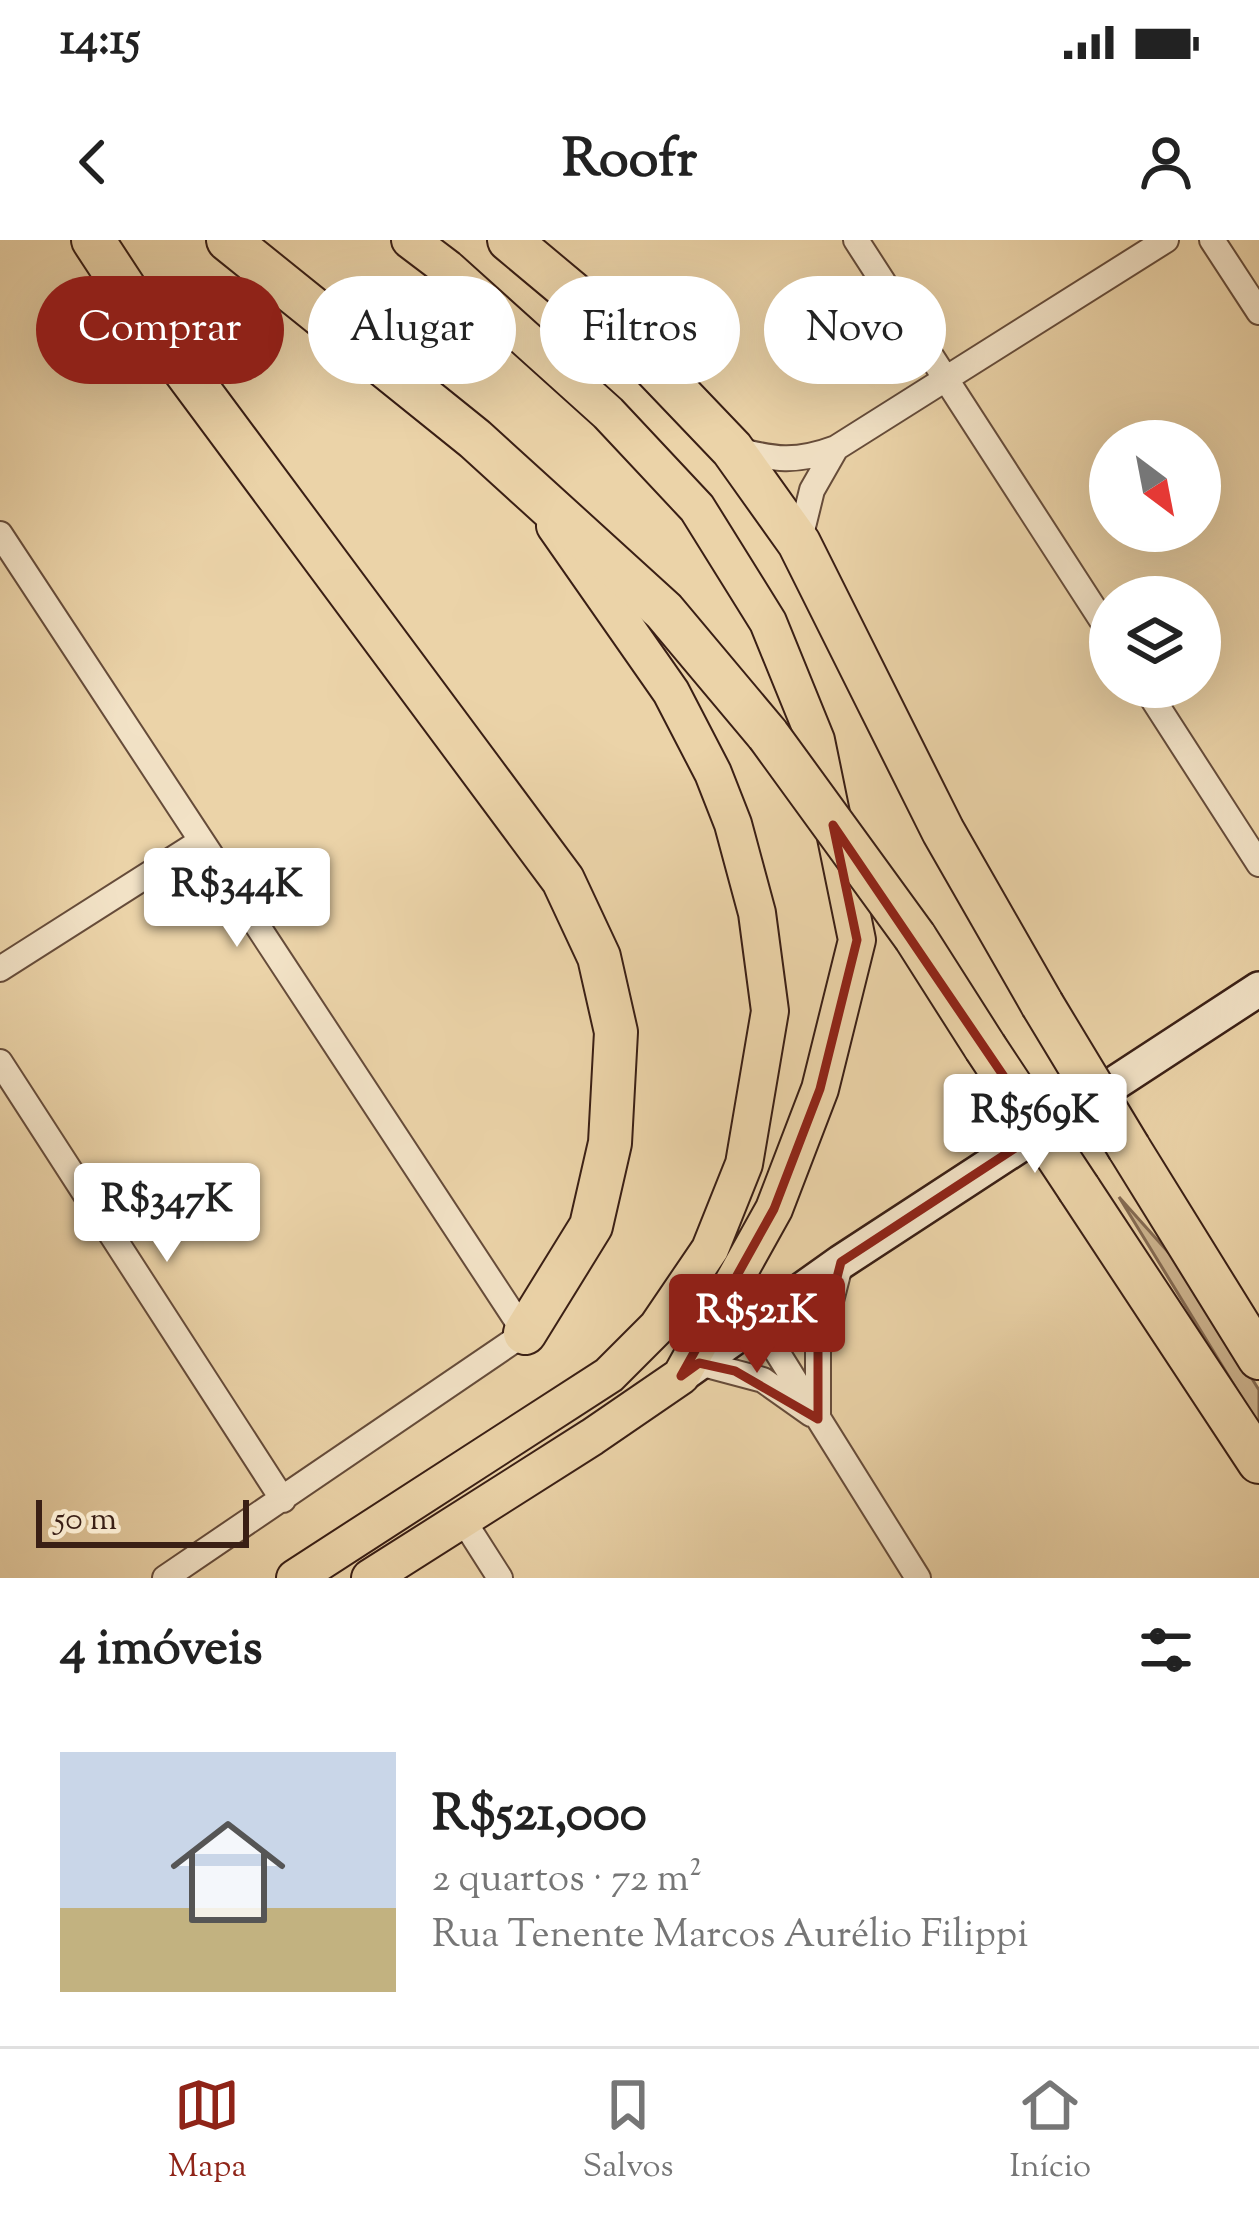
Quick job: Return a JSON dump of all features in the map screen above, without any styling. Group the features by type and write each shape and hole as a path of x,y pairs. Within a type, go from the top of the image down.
{"highway":[{"path":"93,240 133,301 562,880 599,957 616,1032 610,1143 592,1226 525,1333"},
{"path":"228,240 475,439 664,611 768,735 915,937 1259,1462"},
{"path":"509,240 625,337 733,449 799,543 943,831 1042,1004 1259,1358"}],"main road":[{"path":"410,240 608,412 697,508 768,622 816,740 857,940 820,1089 774,1209 690,1370"},
{"path":"296,1578 609,1375 657,1327 710,1249 744,1164 770,1011 757,914 733,824 671,692 535,498"},
{"path":"370,1578 1259,989"}],"street":[{"path":"856,240 879,276"},
{"path":"1089,600 946,379 1166,240"},
{"path":"1212,240 1259,312"},
{"path":"733,449 771,459 807,459 836,448 938,384"},
{"path":"799,543 812,490 836,448"},
{"path":"0,534 525,1333 165,1578"},
{"path":"1159,708 1259,864"},
{"path":"0,968 201,841"},
{"path":"0,1062 284,1500"},
{"path":"818,1419 818,1352 842,1262"},
{"path":"774,1307 777,1352 918,1578"},
{"path":"690,1370 763,1380 818,1419"},
{"path":"463,1520 500,1578"}],"highlighted area":[{"path":"833,825 1041,1131 841,1262 818,1351 818,1419 735,1371 699,1363 681,1376 774,1209 820,1089 857,940"}],"shaded area":[{"path":"1119,1197 1185,1271 1259,1390 1259,1426"}]}
